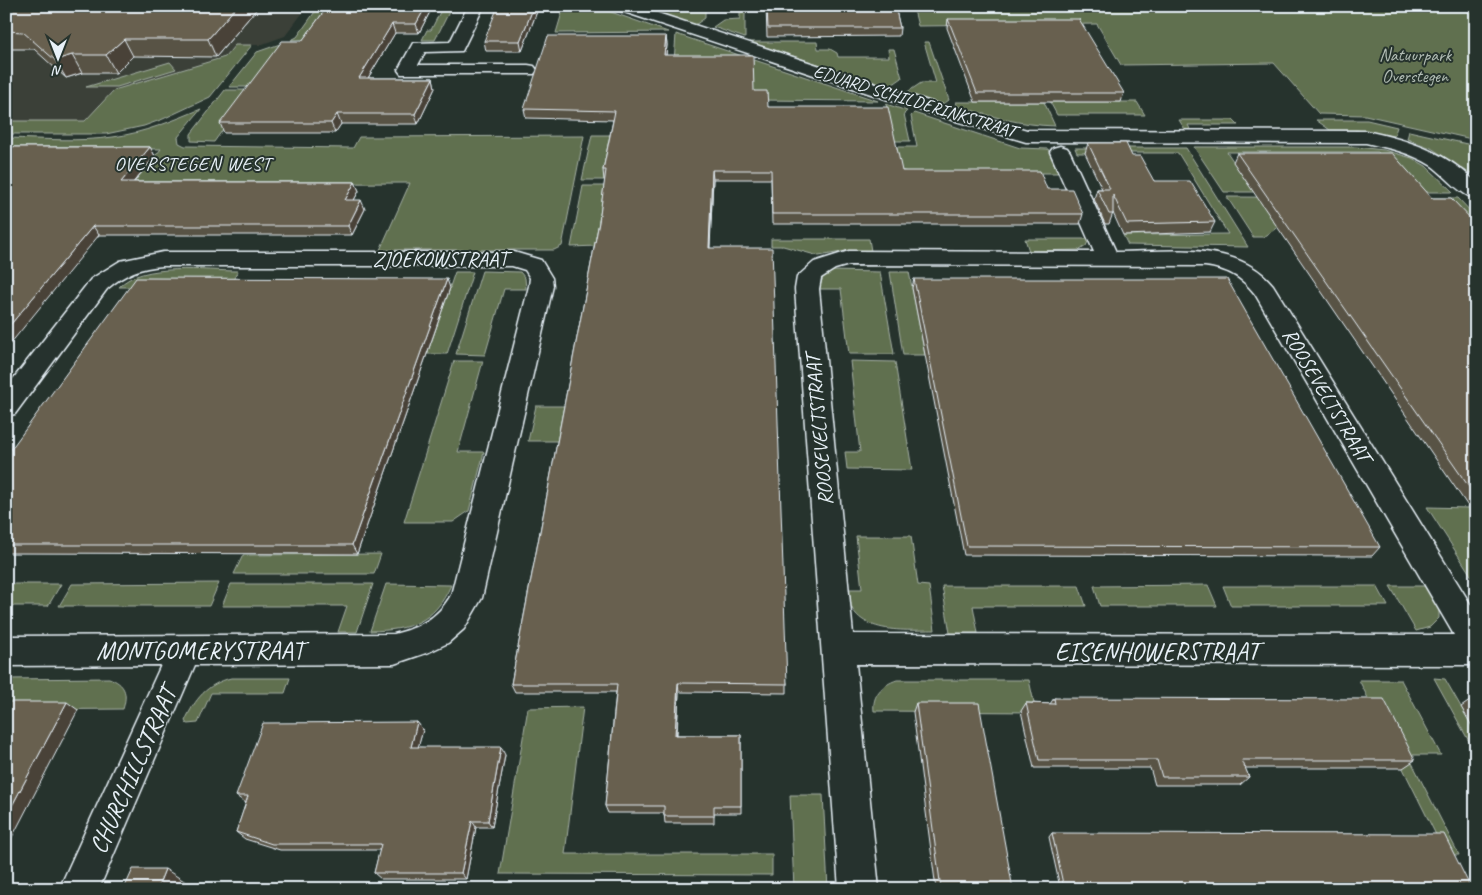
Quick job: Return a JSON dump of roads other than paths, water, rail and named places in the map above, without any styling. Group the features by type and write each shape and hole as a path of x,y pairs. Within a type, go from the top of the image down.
{"street":[{"path":"446,70 476,6"},
{"name":"EDUARD SCHILDERINKSTRAAT","path":"620,6 929,107 1026,136 1366,137 1403,144 1427,154 1453,170 1476,193"},
{"path":"456,47 419,46 407,70 528,70"},
{"path":"1060,152 1108,258"},
{"name":"ROOSEVELTSTRAAT","path":"859,889 807,298 808,277 824,264 849,258 1205,259 1227,262 1253,274 1476,643"},
{"name":"ZJOEKOWSTRAAT","path":"6,407 99,284 119,268 137,262 163,259 514,259 533,265 541,278 541,286 466,598 456,617 438,632 417,643 394,650"},
{"name":"EISENHOWERSTRAAT","path":"838,649 1028,651 1476,650"},
{"name":"MONTGOMERYSTRAAT","path":"6,651 394,650"},
{"name":"CHURCHILLSTRAAT","path":"79,889 184,651"}],"district":[{"name":"OVERSTEGEN WEST","path":"193,163"}],"park label":[{"name":"Natuurpark Overstegen","path":"1415,65"}]}
